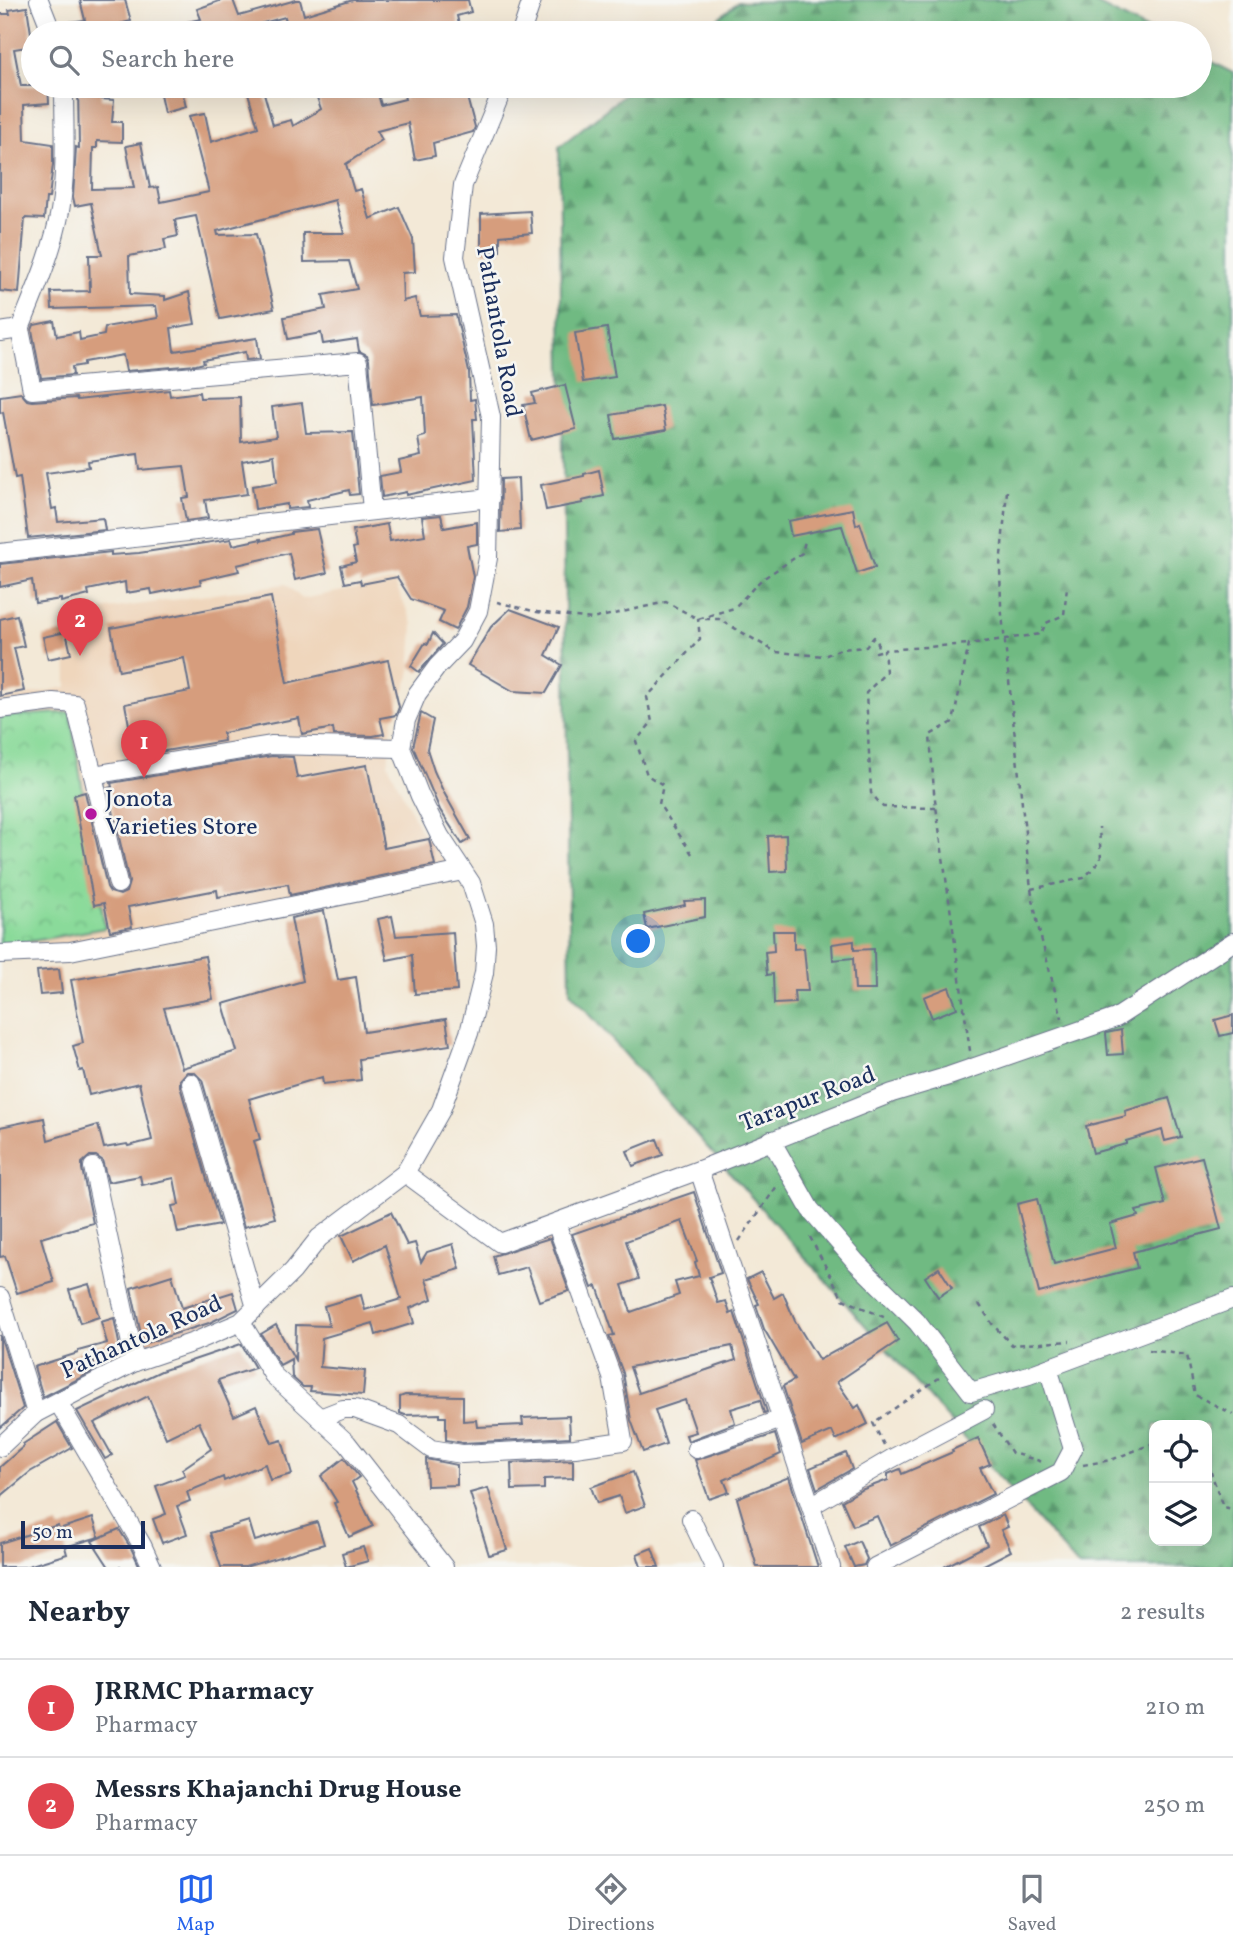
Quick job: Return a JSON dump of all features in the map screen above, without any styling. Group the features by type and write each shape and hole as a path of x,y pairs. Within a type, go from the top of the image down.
{"street":[{"path":"39,0 47,21"},
{"path":"525,21 532,0"},
{"path":"64,98 65,149 60,211 41,277 20,329 32,390 358,362 372,510"},
{"name":"Pathantola Road","path":"0,1447 36,1413 135,1362 194,1342 241,1322 293,1271 319,1238 405,1172 441,1110 468,1033 484,973 484,924 471,883 440,836 401,748 405,720 417,694 462,641 478,611 488,558 491,417 455,257 463,186 499,98"},
{"path":"0,331 20,329"},
{"path":"0,553 491,498"},
{"path":"0,709 53,702 75,704 118,884"},
{"path":"93,775 271,745 401,748"},
{"path":"0,954 70,951 463,871"},
{"name":"Tarapur Road","path":"405,1172 500,1243 699,1170 891,1093 1116,1018 1233,942"},
{"path":"191,1083 256,1308"},
{"path":"771,1140 810,1209 856,1262 917,1322 971,1392 1048,1368 1233,1298"},
{"path":"93,1167 135,1362"},
{"path":"699,1170 831,1567"},
{"path":"320,1418 343,1409 355,1409 399,1425 430,1449 462,1454 575,1448 623,1441 612,1377 556,1223"},
{"path":"0,1297 36,1413"},
{"path":"241,1322 272,1375 347,1443 444,1567"},
{"path":"875,1567 1062,1472 1073,1449 1048,1368"},
{"path":"58,1402 142,1545 152,1567"},
{"path":"811,1506 891,1459 984,1410"},
{"path":"696,1449 782,1419"},
{"path":"691,1518 714,1567"}],"path":[{"path":"1007,491 1000,567 1004,640 1031,889 1067,1035"},
{"path":"698,619 734,608 761,580 802,553 804,541"},
{"path":"481,598 537,612 592,619 666,602 698,619 719,619 776,652 824,656 841,649 866,647 874,637 878,643 876,652 969,644 1041,634 1046,623 1064,615 1068,586"},
{"path":"692,854 659,804 663,785 647,775 636,741 652,722 646,697 700,639 698,619"},
{"path":"969,644 953,722 930,735 936,808 972,1068"},
{"path":"884,650 886,672 866,693 871,793 883,807 936,808"},
{"path":"1031,889 1084,878 1101,860 1099,827"},
{"path":"727,1257 779,1184"},
{"path":"809,1233 843,1299 893,1321"},
{"path":"891,1459 873,1423 942,1376"},
{"path":"1212,1475 1223,1507 1233,1509"}],"shaded area":[{"path":"394,581 413,624 410,676 392,722 388,764 421,831 448,864 164,926 0,956 0,700 67,687 66,615 286,584 302,599"}],"green space":[{"path":"1089,0 1130,21 715,21 738,2"},
{"path":"1212,62 1233,73 1233,1567 1079,1567 570,992 559,147 620,98 1212,98"},
{"path":"70,712 105,928 0,947 0,717"}],"building":[{"path":"80,0 125,0 131,21 77,21 85,20"},
{"path":"222,0 233,0 239,16 300,0 304,15 353,0 468,0 471,12 457,16 458,21 286,21 285,17 270,21 192,21 201,19 197,9"},
{"path":"27,7 29,21 21,21 21,48 14,49 21,98 49,98 49,103 24,105 25,140 53,144 49,198 46,198 44,219 25,218 19,293 0,291 0,14 10,14 9,10"},
{"path":"78,98 114,100 112,122 122,122 122,142 97,141 97,148 93,148 92,189 134,188 126,146 141,143 150,188 158,187 161,202 209,192 189,116 205,113 211,142 258,127 250,98 265,98 273,125 291,120 293,126 321,109 317,98 379,98 381,105 405,98 467,98 475,127 473,132 433,143 435,156 415,160 408,123 377,131 382,140 346,164 354,191 361,189 370,219 399,207 413,239 415,272 402,273 403,301 415,298 420,316 456,315 469,372 470,400 475,399 477,419 473,419 476,480 406,495 406,492 382,497 380,476 401,472 399,461 421,456 418,438 425,436 423,397 373,405 369,360 367,355 359,351 357,339 323,344 321,333 288,339 284,317 326,309 323,295 357,289 349,261 304,262 303,233 344,233 335,200 217,231 218,235 256,234 274,309 220,319 196,216 175,220 178,236 164,239 166,249 129,256 130,294 165,296 165,300 189,292 195,324 171,328 174,351 257,338 260,359 246,360 245,352 203,360 204,363 196,365 126,371 123,355 84,362 84,365 72,367 73,375 41,378 32,330 34,325 54,321 57,336 79,332 80,340 104,335 105,327 158,318 156,306 52,309 51,292 90,291 89,255 102,255 91,203 75,206 73,197 76,147 79,148"},
{"path":"161,98 184,98 186,107 164,113"},
{"path":"530,211 532,233 500,236 500,251 481,251 481,214"},
{"path":"607,328 615,377 583,382 575,333"},
{"path":"565,385 576,429 531,440 523,405 535,403 532,393"},
{"path":"169,390 170,396 199,392 200,398 240,397 241,442 276,437 272,407 302,403 306,433 353,432 359,494 350,495 349,490 307,500 308,507 287,509 287,504 255,509 252,486 277,482 274,455 242,461 247,494 205,500 208,518 186,521 182,498 189,497 184,466 140,470 138,454 88,461 89,467 46,473 52,509 56,508 58,522 103,518 105,530 28,538 20,477 15,478 3,412 0,413 0,396 21,393 27,400 32,401 77,400"},
{"path":"662,406 666,430 615,439 611,415"},
{"path":"599,470 604,496 546,510 541,485"},
{"path":"518,478 520,530 500,532 501,479"},
{"path":"853,509 856,525 860,523 875,567 857,573 842,526 791,536 788,521"},
{"path":"441,515 444,528 477,522 477,544 467,546 473,577 467,607 455,630 439,622 444,611 411,599 397,577 361,584 360,580 345,583 341,566 356,562 353,530 387,524 390,541 425,535 422,517"},
{"path":"317,529 327,573 295,580 289,553 237,565 239,571 200,580 201,584 152,594 151,589 126,593 125,582 88,590 89,595 61,602 61,599 35,603 32,580 0,587 0,564 111,552 111,555 139,553 231,539 233,545"},
{"path":"271,597 287,683 388,660 399,707 396,715 380,718 384,734 334,735 333,728 302,734 299,718 223,733 224,741 135,756 125,704 190,691 184,658 119,671 111,628"},
{"path":"510,609 559,627 546,655 562,665 546,693 513,691 468,665 491,627"},
{"path":"17,615 24,646 14,648 24,691 0,696 0,619"},
{"path":"66,632 71,654 48,659 43,637"},
{"path":"433,633 443,644 419,672 411,666"},
{"path":"421,713 433,720 427,749 443,791 470,839 462,844 440,810 413,747"},
{"path":"272,756 293,757 297,778 367,765 384,848 429,839 435,865 290,895 288,884 218,897 217,890 128,907 132,927 110,931 104,903 94,905 74,795 85,792 107,887 110,892 120,895 126,892 129,882 108,788 112,787 111,783"},
{"path":"786,835 787,871 770,872 768,836"},
{"path":"705,900 705,917 647,929 644,914 685,905 684,901"},
{"path":"324,911 338,980 356,977 364,1032 446,1019 450,1045 359,1059 361,1080 323,1084 322,1077 249,1099 260,1139 254,1141 275,1218 244,1227 202,1080 194,1072 187,1072 180,1080 180,1086 220,1225 178,1233 172,1206 179,1205 174,1178 142,1185 140,1176 108,1182 102,1160 90,1156 82,1163 82,1169 93,1223 41,1238 54,1282 17,1293 5,1256 0,1257 0,1127 44,1118 48,1140 98,1125 104,1148 152,1140 139,1083 89,1095 73,1046 83,1043 71,980 205,956 213,999 164,1008 182,1068 237,1051 223,1004 303,981 291,918"},
{"path":"392,916 396,936 453,932 457,991 415,994 412,955 387,960 378,919"},
{"path":"773,931 794,931 794,949 804,948 808,991 794,991 795,1003 774,1004 773,974 767,975 765,952 774,951"},
{"path":"854,941 854,950 874,949 875,990 855,990 853,958 833,960 832,944"},
{"path":"59,969 62,993 40,995 37,971"},
{"path":"949,987 957,1008 932,1018 924,997"},
{"path":"1233,1015 1233,1033 1220,1036 1215,1020"},
{"path":"1121,1030 1123,1054 1108,1055 1106,1033"},
{"path":"1169,1098 1181,1137 1165,1141 1162,1130 1093,1153 1086,1126 1126,1116 1125,1111"},
{"path":"657,1139 663,1155 633,1166 627,1151"},
{"path":"1202,1157 1221,1229 1133,1252 1137,1268 1039,1293 1017,1204 1037,1199 1054,1264 1116,1248 1110,1224 1138,1216 1136,1211 1165,1204 1156,1168"},
{"path":"694,1192 721,1273 709,1277 718,1303 726,1301 730,1314 734,1312 767,1412 764,1413 760,1400 731,1409 735,1423 688,1441 686,1435 696,1432 685,1400 655,1410 666,1444 643,1452 631,1420 623,1373 609,1336 614,1335 597,1286 592,1288 572,1234","holes":["682,1221 697,1261 695,1262 699,1276 675,1282 679,1295 631,1312 622,1285 639,1279 626,1241","732,1346 736,1360 639,1393 630,1367"]},
{"path":"391,1212 407,1245 415,1243 421,1262 427,1252 453,1244 460,1269 426,1279 432,1299 410,1308 414,1323 376,1335 373,1323 322,1338 320,1367 365,1371 363,1395 310,1391 311,1387 303,1387 292,1377 291,1359 280,1365 261,1334 276,1325 295,1360 296,1325 329,1326 324,1306 361,1295 365,1310 401,1299 385,1245 353,1261 341,1236"},
{"path":"550,1238 569,1291 539,1301 527,1267 498,1275 493,1256"},
{"path":"939,1268 952,1288 938,1297 925,1277"},
{"path":"761,1272 774,1298 783,1293 795,1321 819,1360 887,1323 898,1341 837,1382 855,1408 859,1405 868,1424 836,1440 832,1431 802,1444 783,1386 794,1380 764,1329 756,1305 759,1304 747,1279"},
{"path":"172,1275 182,1308 233,1292 238,1309 209,1323 143,1344 131,1288"},
{"path":"89,1284 99,1317 80,1323 69,1290"},
{"path":"114,1318 121,1353 93,1361 96,1370 43,1397 34,1367 107,1343 101,1322"},
{"path":"0,1335 23,1408 0,1428"},
{"path":"241,1344 255,1368 218,1380 234,1416 256,1406 272,1443 282,1440 292,1474 270,1480 265,1464 224,1481 223,1477 187,1492 190,1501 177,1506 187,1534 162,1543 153,1519 166,1514 156,1486 185,1475 182,1469 211,1449 199,1422 166,1438 148,1396 94,1423 112,1455 105,1459 77,1411 161,1371"},
{"path":"463,1396 463,1421 476,1420 477,1427 523,1425 522,1418 569,1416 570,1437 463,1443 446,1440 446,1417 440,1417 440,1414 400,1413 400,1397"},
{"path":"57,1422 72,1448 30,1472 0,1497 0,1467 24,1446 23,1444"},
{"path":"775,1434 781,1454 724,1480 729,1492 709,1499 695,1460"},
{"path":"978,1438 990,1464 980,1468 993,1494 890,1546 877,1516 853,1526 842,1501 861,1490 888,1480 888,1474 900,1469 902,1474"},
{"path":"846,1453 852,1469 817,1489 810,1468"},
{"path":"344,1458 359,1477 352,1482 373,1526 349,1537 334,1503 337,1502 321,1476"},
{"path":"426,1459 457,1465 457,1485 427,1486"},
{"path":"573,1460 573,1478 544,1479 544,1489 512,1490 511,1463"},
{"path":"633,1472 645,1506 625,1513 619,1496 597,1503 591,1487"},
{"path":"789,1477 818,1567 757,1567 737,1498"},
{"path":"488,1488 507,1550 489,1555 470,1493"},
{"path":"1003,1515 1008,1527 1001,1530 1011,1551 980,1567 944,1567 987,1545 979,1527"},
{"path":"93,1518 99,1537 65,1547 67,1554 25,1567 0,1567 0,1543 58,1525 59,1529"},
{"path":"249,1521 255,1541 317,1522 324,1544 245,1567 221,1567 210,1533"},
{"path":"119,1529 140,1567 109,1567 92,1541"},
{"path":"859,1541 867,1559 864,1565 854,1567 845,1547"},
{"path":"363,1547 368,1561 346,1567 342,1553"},
{"path":"652,1548 659,1567 641,1567 637,1554"}],"place":[{"name":"Messrs Khajanchi Drug House","path":"80,656"},
{"name":"JRRMC Pharmacy","path":"144,778"},
{"name":"Jonota Varieties Store","path":"91,814"}]}
